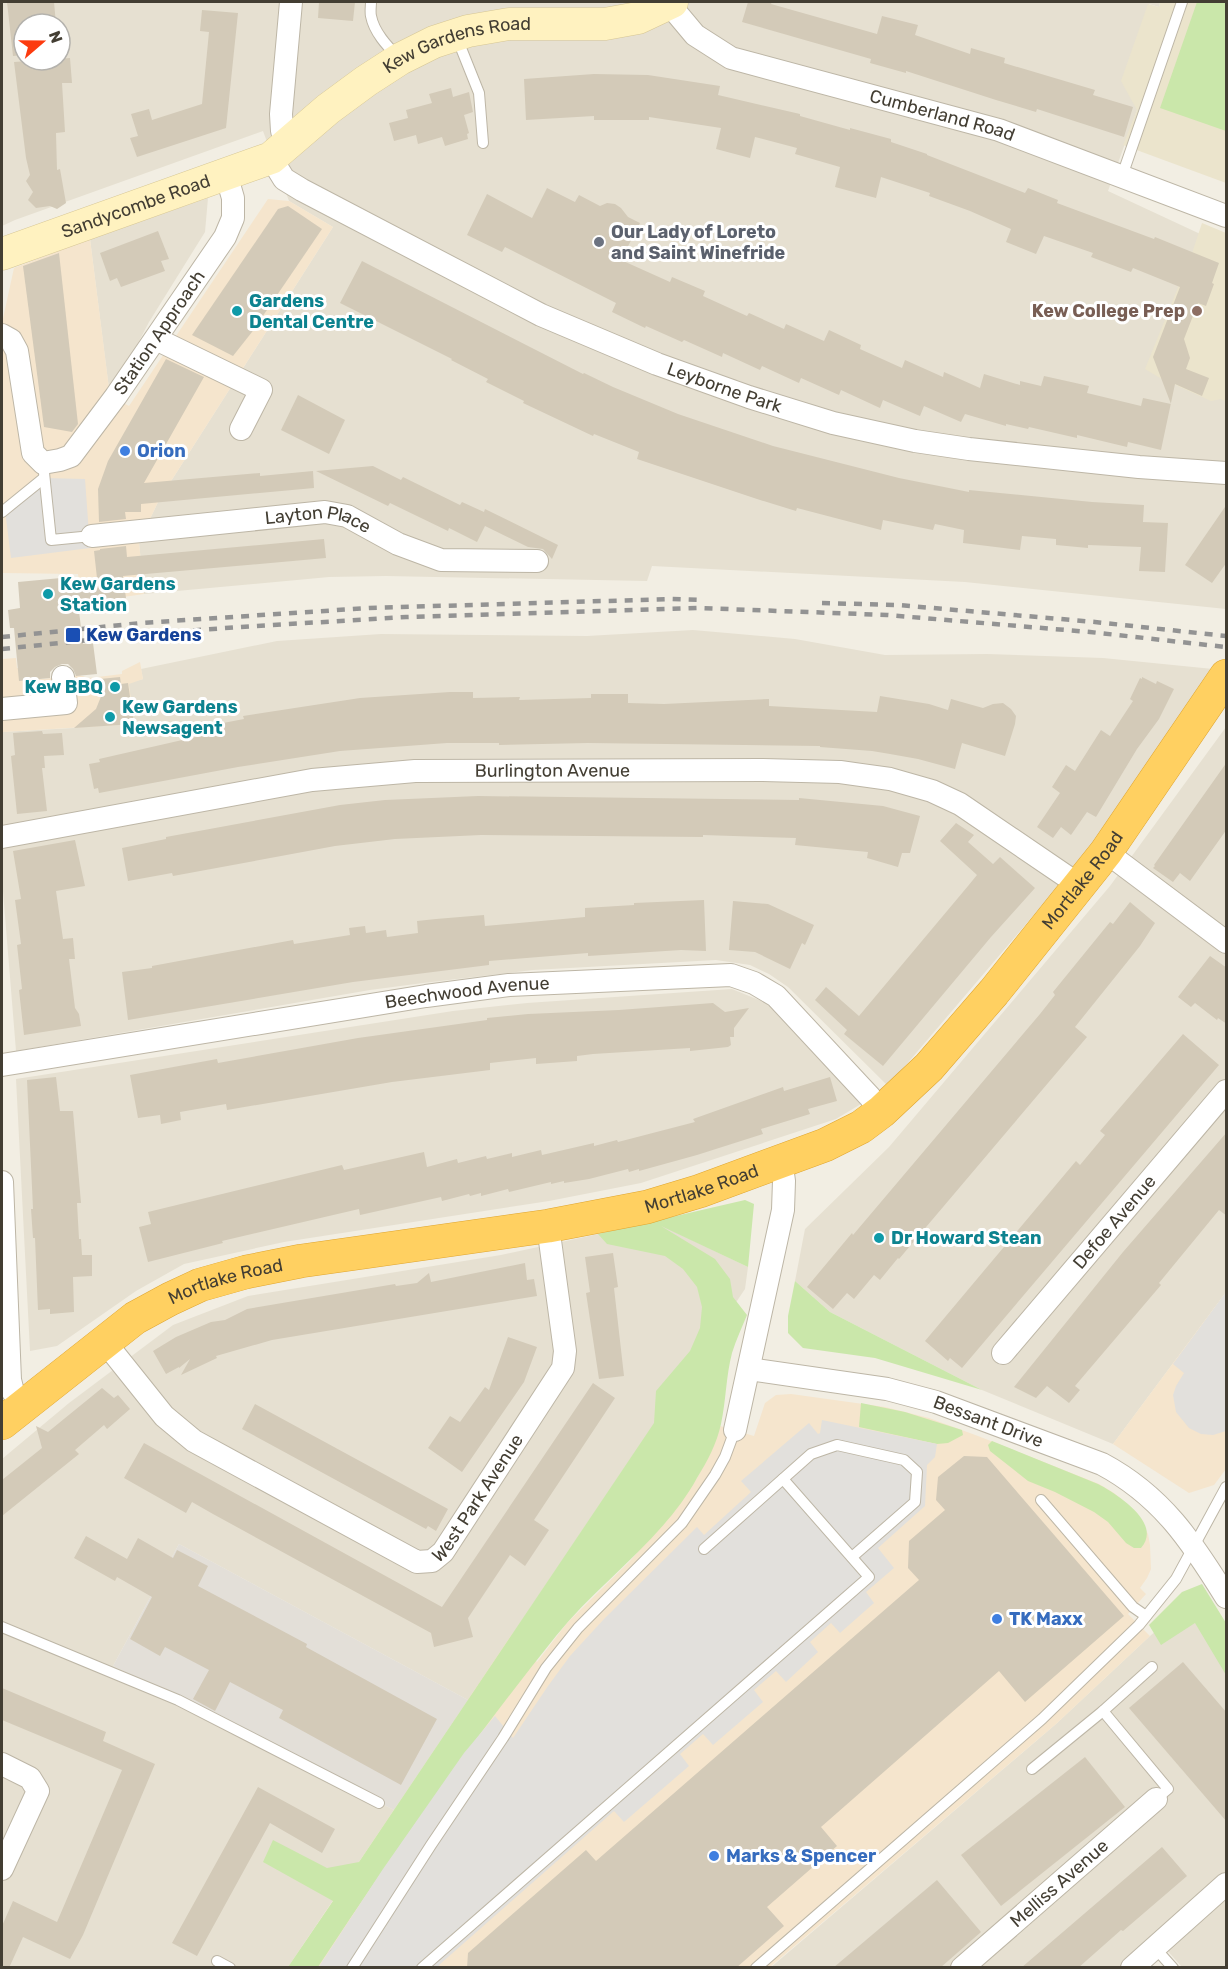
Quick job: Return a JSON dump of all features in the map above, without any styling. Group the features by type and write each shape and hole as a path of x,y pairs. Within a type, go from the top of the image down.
{"highway":[{"name":"Mortlake Road","path":"12,1414 135,1318 200,1285 246,1272 334,1256 548,1226 647,1207 700,1191 825,1145 861,1127 881,1112 936,1059 994,992 1106,852 1223,688"}],"main road":[{"name":"Kew Gardens Road","path":"281,150 328,109 366,81 400,59 434,42 468,31 509,24 605,24 638,18 670,3"},
{"name":"Sandycombe Road","path":"2,252 226,174 281,150"}],"street":[{"name":"Leyborne Park","path":"291,2 281,114 284,178 302,190 541,315 657,364 748,397 833,423 915,441 969,449 1139,467 1227,473"},
{"name":"Cumberland Road","path":"670,3 695,35 731,58 999,129 1227,216"},
{"name":"Station Approach","path":"40,465 71,456 156,339 225,237 233,218 233,198 226,174"},
{"path":"2,335 10,340 17,351 28,425 40,465"},
{"path":"156,339 261,390 241,429"},
{"name":"Layton Place","path":"92,536 325,512 348,516 398,544 441,560 537,561"},
{"path":"2,709 66,703 63,677"},
{"name":"Burlington Avenue","path":"2,837 312,780 381,773 763,770 840,772 912,784 960,804 1079,885"},
{"path":"1106,852 1227,942"},
{"name":"Beechwood Avenue","path":"2,1065 426,996 509,985 731,975 754,983 776,996 870,1097 881,1112"},
{"name":"Defoe Avenue","path":"1003,1353 1227,1091"},
{"path":"735,1430 783,1210 784,1181 781,1160"},
{"path":"2,1182 10,1380 13,1392 12,1414"},
{"name":"West Park Avenue","path":"104,1341 164,1416 194,1441 417,1562 432,1561 442,1552 563,1368 565,1351 548,1226"},
{"name":"Bessant Drive","path":"749,1369 888,1389 936,1401 1102,1464 1125,1476 1169,1515 1194,1546 1227,1597"},
{"path":"2,1764 30,1778 38,1791 2,1869"},
{"name":"Melliss Avenue","path":"962,1968 1156,1799"},
{"path":"1132,1968 1227,1884"}],"lane":[{"path":"372,2 370,16 384,44 400,59"},
{"path":"1122,176 1182,2"},
{"path":"455,35 479,93 483,143"},
{"path":"2,512 40,465"},
{"path":"40,465 51,540 92,536"},
{"path":"352,1968 503,1738 546,1668 578,1628 682,1523 715,1475 725,1457 735,1430"},
{"path":"704,1549 811,1454 837,1445 904,1460 916,1472 915,1502 852,1557"},
{"path":"425,1967 870,1577 783,1479"},
{"path":"756,1968 1042,1719 1146,1616 1176,1579 1227,1487"},
{"path":"1041,1500 1134,1607 1146,1616"},
{"path":"2,1627 178,1700 379,1803"},
{"path":"1032,1769 1152,1667"},
{"path":"1103,1711 1168,1789 1156,1799"},
{"path":"1155,1949 1173,1968"},
{"path":"217,1961 230,1968"}],"shaded area":[{"path":"2,2 1160,2 1159,7 1149,4 1137,110 1108,191 1226,246 1226,609 965,582 652,566 647,581 329,577 144,594 139,542 159,500 333,227 289,201 263,131 2,226"},
{"path":"1160,2 1226,2 1226,183 1123,145 1137,110 1121,81 1148,4 1159,7"},
{"path":"208,198 205,232 149,322 110,397 90,239"},
{"path":"268,199 289,201 333,227 159,500 139,542 144,594 82,603 78,574 2,573 2,323 14,268 90,239 110,396 129,406"},
{"name":"Kew College Prep","path":"1202,223 1226,233 1225,401 1221,399 1211,401 1145,369"},
{"path":"44,478 85,479 90,548 11,558 5,510"},
{"path":"693,630 795,639 885,655 987,654 1103,658 1213,669 1084,856 888,1086 788,987 750,965 716,960 533,970 423,983 370,990 16,1051 2,879 2,732 74,728 132,706 128,683 143,679 141,669 277,641 381,634 587,636"},
{"path":"16,658 17,668 23,668 24,681 79,675 89,678 122,674 122,671 140,662 143,679 129,684 134,724 3,732 2,659"},
{"path":"1226,727 1226,1292 1113,1444 982,1390 830,1312 795,1281 805,1229 889,1147 1110,886"},
{"path":"732,989 769,1004 861,1104 836,1119 641,1183 549,1201 284,1242 184,1264 136,1291 57,1346 30,1351 16,1079 453,1011 527,1003"},
{"path":"654,1222 748,1267 745,1289 468,1700 179,1544 113,1666 394,1810 288,1967 2,1968 2,1459 69,1403 173,1325 248,1296 501,1255"},
{"path":"1226,1292 1226,1469 1214,1485 1189,1493 1113,1444"},
{"path":"1226,1292 1226,1431 1213,1435 1201,1434 1189,1428 1176,1412 1173,1395 1184,1373 1173,1364"},
{"path":"791,1394 885,1407 929,1418 1099,1484 1114,1493 1137,1513 1148,1534 1151,1569 1140,1588 1146,1594 1128,1614 1150,1636 1056,1724 770,1967 288,1968 512,1634 537,1662 567,1623 630,1561 674,1510 697,1478 720,1426 754,1436 765,1403 776,1395"},
{"path":"822,1420 937,1444 935,1457 927,1465 925,1506 878,1548 894,1568 866,1592 874,1603 840,1633 831,1623 810,1642 818,1652 786,1682 776,1671 754,1690 763,1702 713,1745 703,1734 680,1754 689,1766 624,1822 614,1811 439,1965 440,1967 318,1968 383,1869 464,1753 495,1716 513,1738 570,1656 604,1619 697,1527 704,1535 751,1492 741,1481 809,1423 818,1434 820,1433"},
{"path":"179,1544 468,1700 394,1810 113,1666"},
{"path":"1194,1598 1226,1648 1226,1967 1182,1967 1156,1938 1122,1967 770,1968 1056,1724"}],"green space":[{"path":"1197,2 1226,2 1226,131 1160,108"},
{"path":"745,1200 754,1204 748,1267 661,1226 715,1259 730,1279 733,1297 747,1315 732,1353 719,1431 701,1472 667,1521 573,1616 524,1676 433,1799 318,1967 288,1967 333,1901 263,1862 273,1840 327,1868 359,1862 654,1423 656,1391 690,1351 700,1328 702,1307 697,1287 683,1269 665,1256 607,1244 598,1234"},
{"path":"795,1281 830,1312 982,1390 875,1358 803,1348 788,1333 788,1316"},
{"path":"861,1403 905,1412 962,1430 963,1435 948,1443 937,1444 859,1427"},
{"path":"992,1441 1098,1484 1126,1502 1142,1519 1146,1529 1146,1538 1141,1548 1134,1548 1126,1543 1108,1522 1094,1512 1028,1481 990,1451 988,1445"},
{"path":"1202,1584 1226,1623 1226,1675 1195,1623 1161,1645 1149,1625 1182,1592"}],"building":[{"path":"7,2 54,2 55,12 12,12 12,47"},
{"path":"319,2 355,2 353,21 318,18"},
{"path":"748,2 772,2 771,4 877,34 882,16 918,25 915,35 970,54 971,48 1005,58 1004,63 1095,90 1093,95 1133,107 1124,137 1037,109 1036,112 906,71 906,73 870,63 871,59 742,22"},
{"path":"202,10 238,13 226,128 137,157 130,138 138,136 131,114 149,109 152,120 202,104 209,32 200,31"},
{"path":"15,72 71,72 72,83 62,83 65,132 56,133 57,170 60,169 66,203 57,209 50,206 36,208 28,200 33,192 26,181 30,175"},
{"path":"594,74 648,75 720,86 718,95 891,139 891,142 1025,193 1028,188 1058,200 1057,203 1154,239 1155,237 1219,263 1206,306 1198,303 1184,339 1190,358 1186,369 1209,378 1202,396 1175,384 1171,404 1153,357 1180,287 1133,268 1131,272 1091,257 1093,253 1044,236 1036,254 1006,242 1011,229 929,196 930,193 881,177 876,198 835,187 840,167 795,154 797,148 755,137 750,158 716,149 721,128 649,117 649,120 594,120 594,116 526,120 524,79"},
{"path":"451,88 453,97 469,92 473,112 464,115 469,133 467,134 468,139 445,146 442,137 418,144 416,135 394,141 389,123 408,118 406,110 432,103 429,94"},
{"path":"547,188 575,202 579,195 600,206 607,203 615,204 628,217 640,223 621,260 670,282 672,277 705,291 703,296 747,316 749,313 784,329 786,324 824,341 829,330 861,345 860,349 902,368 905,360 943,377 944,372 980,388 984,374 1020,385 1020,381 1041,386 1044,376 1089,386 1087,393 1141,406 1143,398 1171,404 1161,450 1128,442 1127,447 1077,435 1077,438 1029,427 1028,429 1006,424 1006,426 965,414 961,422 924,406 920,416 883,400 880,408 841,390 839,395 801,378 799,383 762,366 760,370 723,353 722,357 684,340 682,342 646,326 645,328 612,312 616,303 505,247 502,252 467,235 487,194 532,218"},
{"path":"288,206 322,229 252,332 233,356 192,335 278,209"},
{"path":"158,231 169,259 161,261 165,271 121,287 117,278 110,281 100,253"},
{"path":"59,253 78,424 72,432 44,427 23,266"},
{"path":"362,261 583,374 678,414 773,446 899,478 969,492 969,490 1144,505 1143,522 1168,523 1165,572 1139,571 1141,547 1088,545 1088,548 1056,545 1056,539 1022,536 1020,550 963,543 964,530 935,524 933,530 883,520 881,530 797,508 796,511 637,459 639,452 594,434 593,436 523,403 524,401 486,382 488,379 452,359 340,303"},
{"path":"166,359 204,377 144,483 313,471 314,488 141,504 141,512 125,512 126,519 99,522 98,489 108,461"},
{"path":"298,395 345,420 329,454 281,430"},
{"path":"373,466 401,480 403,477 460,505 462,502 484,512 485,509 558,545 552,559 543,549 528,547 485,526 477,542 449,528 448,531 390,503 388,506 316,471"},
{"path":"1227,504 1227,562 1212,583 1185,565"},
{"path":"324,539 326,558 123,576 126,598 78,603 83,644 93,643 97,674 76,676 68,664 62,664 50,672 50,678 19,681 14,628 10,628 8,610 20,608 18,582 61,578 61,581 97,578 94,551 100,549 126,546 127,557"},
{"path":"120,677 121,684 128,683 134,724 74,728 96,709 102,694 100,679"},
{"path":"1142,677 1174,689 1159,719 1137,749 1096,817 1087,812 1071,835 1061,827 1053,838 1037,827 1060,793 1052,787 1066,765 1075,771 1101,730 1110,736 1133,701 1130,699"},
{"path":"473,692 473,698 520,697 519,700 591,698 591,694 628,694 628,703 664,704 769,699 769,706 877,712 880,696 929,704 948,710 951,699 983,708 1003,703 1016,716 1005,756 962,743 955,769 890,754 820,746 447,743 340,751 99,793 98,788 94,789 89,764 100,762 99,759 213,733 212,727 244,719 243,716 360,698"},
{"path":"42,731 43,734 62,733 64,755 44,756 45,768 42,768 47,811 17,814 11,756 15,755 13,733"},
{"path":"1227,762 1227,829 1190,881 1180,873 1173,882 1153,868 1154,865"},
{"path":"478,796 799,800 799,798 883,806 920,816 910,853 902,853 898,867 867,858 868,852 795,845 796,838 703,835 703,837 481,835 395,839 335,846 173,876 172,873 128,881 122,848 166,839 166,837 340,805 385,800"},
{"path":"956,823 974,835 968,842 993,864 1000,857 1035,888 883,1066 844,1034 847,1030 815,1000 826,987 859,1016 977,875 940,841"},
{"path":"75,840 85,886 56,891 63,939 73,938 75,959 69,959 75,1008 79,1014 81,1026 24,1035 17,945 21,944 15,900 21,899 13,851"},
{"path":"704,900 706,951 681,950 588,956 588,953 489,961 489,965 353,982 128,1020 122,972 293,940 294,944 350,935 349,928 365,926 366,933 386,930 387,937 418,933 417,921 484,915 485,926 585,917 585,908"},
{"path":"733,901 768,904 814,925 805,945 802,943 790,969 755,952 729,950"},
{"path":"1130,902 1155,923 1140,946 1075,1027 1087,1037 880,1280 874,1275 854,1299 847,1293 833,1309 807,1287 1040,1014 1055,995 1053,992 1110,922 1113,924"},
{"path":"1210,956 1227,968 1227,1024 1218,1018 1217,1020 1195,1003 1191,1007 1178,997"},
{"path":"713,1003 725,1012 749,1008 734,1028 734,1037 730,1037 731,1045 728,1047 690,1051 690,1048 593,1054 577,1056 577,1061 536,1064 536,1058 490,1063 490,1070 392,1082 227,1110 226,1104 180,1112 181,1120 161,1124 160,1115 138,1118 130,1075 217,1059 218,1063 358,1038 487,1020 487,1018"},
{"path":"1183,1034 1219,1065 962,1368 950,1358 948,1361 925,1341 1076,1161 1080,1165 1105,1135 1100,1131"},
{"path":"56,1077 60,1111 73,1111 81,1203 77,1203 79,1239 81,1239 82,1255 92,1255 92,1276 73,1277 74,1312 50,1314 50,1309 38,1310 35,1238 33,1238 31,1209 33,1209 27,1080"},
{"path":"830,1077 837,1101 808,1109 810,1114 761,1129 763,1134 639,1171 639,1169 629,1172 628,1169 589,1179 564,1183 564,1181 551,1184 551,1182 481,1196 481,1193 470,1196 469,1194 442,1201 441,1197 360,1215 359,1209 222,1241 223,1243 148,1262 139,1227 151,1224 148,1212 342,1165 344,1170 424,1152 427,1167 457,1159 458,1163 486,1156 487,1159 512,1153 512,1157 541,1150 542,1155 594,1143 594,1146 617,1140 618,1142 695,1122 693,1119 783,1087 784,1091"},
{"path":"1227,1132 1227,1216 1219,1210 1159,1283 1161,1285 1075,1386 1080,1390 1069,1403 1047,1386 1036,1398 1014,1387 1123,1252"},
{"path":"613,1253 618,1287 614,1288 624,1376 599,1379 586,1293 590,1292 585,1257"},
{"path":"525,1263 527,1280 534,1279 537,1296 272,1340 216,1356 217,1358 181,1375 190,1359 179,1368 166,1374 153,1351 176,1337 211,1322 225,1320 247,1309 395,1284 396,1286 417,1283 429,1273 431,1282"},
{"path":"508,1337 537,1347 524,1382 462,1472 428,1448 450,1416 460,1422 485,1387 489,1390"},
{"path":"593,1383 615,1398 534,1520 549,1530 525,1566 510,1555 468,1618 473,1637 434,1647 431,1633 192,1502 186,1513 124,1478 144,1443 442,1607"},
{"path":"102,1388 114,1398 118,1395 130,1409 107,1429 104,1425 75,1450 79,1454 2,1516 2,1480 42,1448 36,1426 48,1432"},
{"path":"255,1404 448,1509 436,1531 428,1526 426,1529 242,1429"},
{"path":"964,1456 987,1457 1124,1616 1025,1702 999,1671 821,1827 837,1846 767,1907 784,1926 736,1968 467,1968 468,1953 586,1850 596,1861 919,1580 908,1568 909,1541 945,1510 936,1500 938,1477"},
{"path":"86,1536 127,1559 138,1538 173,1558 177,1550 208,1566 198,1586 307,1644 306,1647 437,1719 401,1785 279,1718 283,1710 230,1682 215,1711 193,1699 209,1670 165,1647 160,1656 130,1639 152,1597 117,1577 115,1581 74,1558"},
{"path":"1183,1662 1227,1713 1227,1822 1129,1708"},
{"path":"2,1688 106,1732 103,1741 155,1764 83,1935 70,1959 23,1937 9,1968 2,1968 2,1926 13,1901 57,1922 122,1770 2,1720"},
{"path":"1085,1757 1125,1807 1001,1906 961,1855"},
{"path":"258,1787 335,1829 322,1853 270,1823 197,1956 172,1943"},
{"path":"1162,1847 1187,1876 1123,1931 1121,1930 1078,1968 1021,1968"},
{"path":"937,1880 981,1932 940,1968 833,1968"}],"railway":[{"path":"2,637 141,623 369,608 702,600"},
{"path":"822,603 898,605 1226,636"},
{"path":"2,649 157,633 406,617 699,608 887,615 1090,632 1226,647"}],"place":[{"name":"Our Lady of Loreto and Saint Winefride","path":"599,242"},
{"name":"Gardens Dental Centre","path":"237,311"},
{"name":"Kew College Prep","path":"1197,311"},
{"name":"Orion","path":"125,451"},
{"name":"Kew Gardens Station","path":"48,594"},
{"name":"Kew Gardens","path":"73,635"},
{"name":"Kew BBQ","path":"115,687"},
{"name":"Kew Gardens Newsagent","path":"110,717"},
{"name":"Dr Howard Stean","path":"879,1238"},
{"name":"TK Maxx","path":"997,1619"},
{"name":"Marks & Spencer","path":"714,1856"}]}
